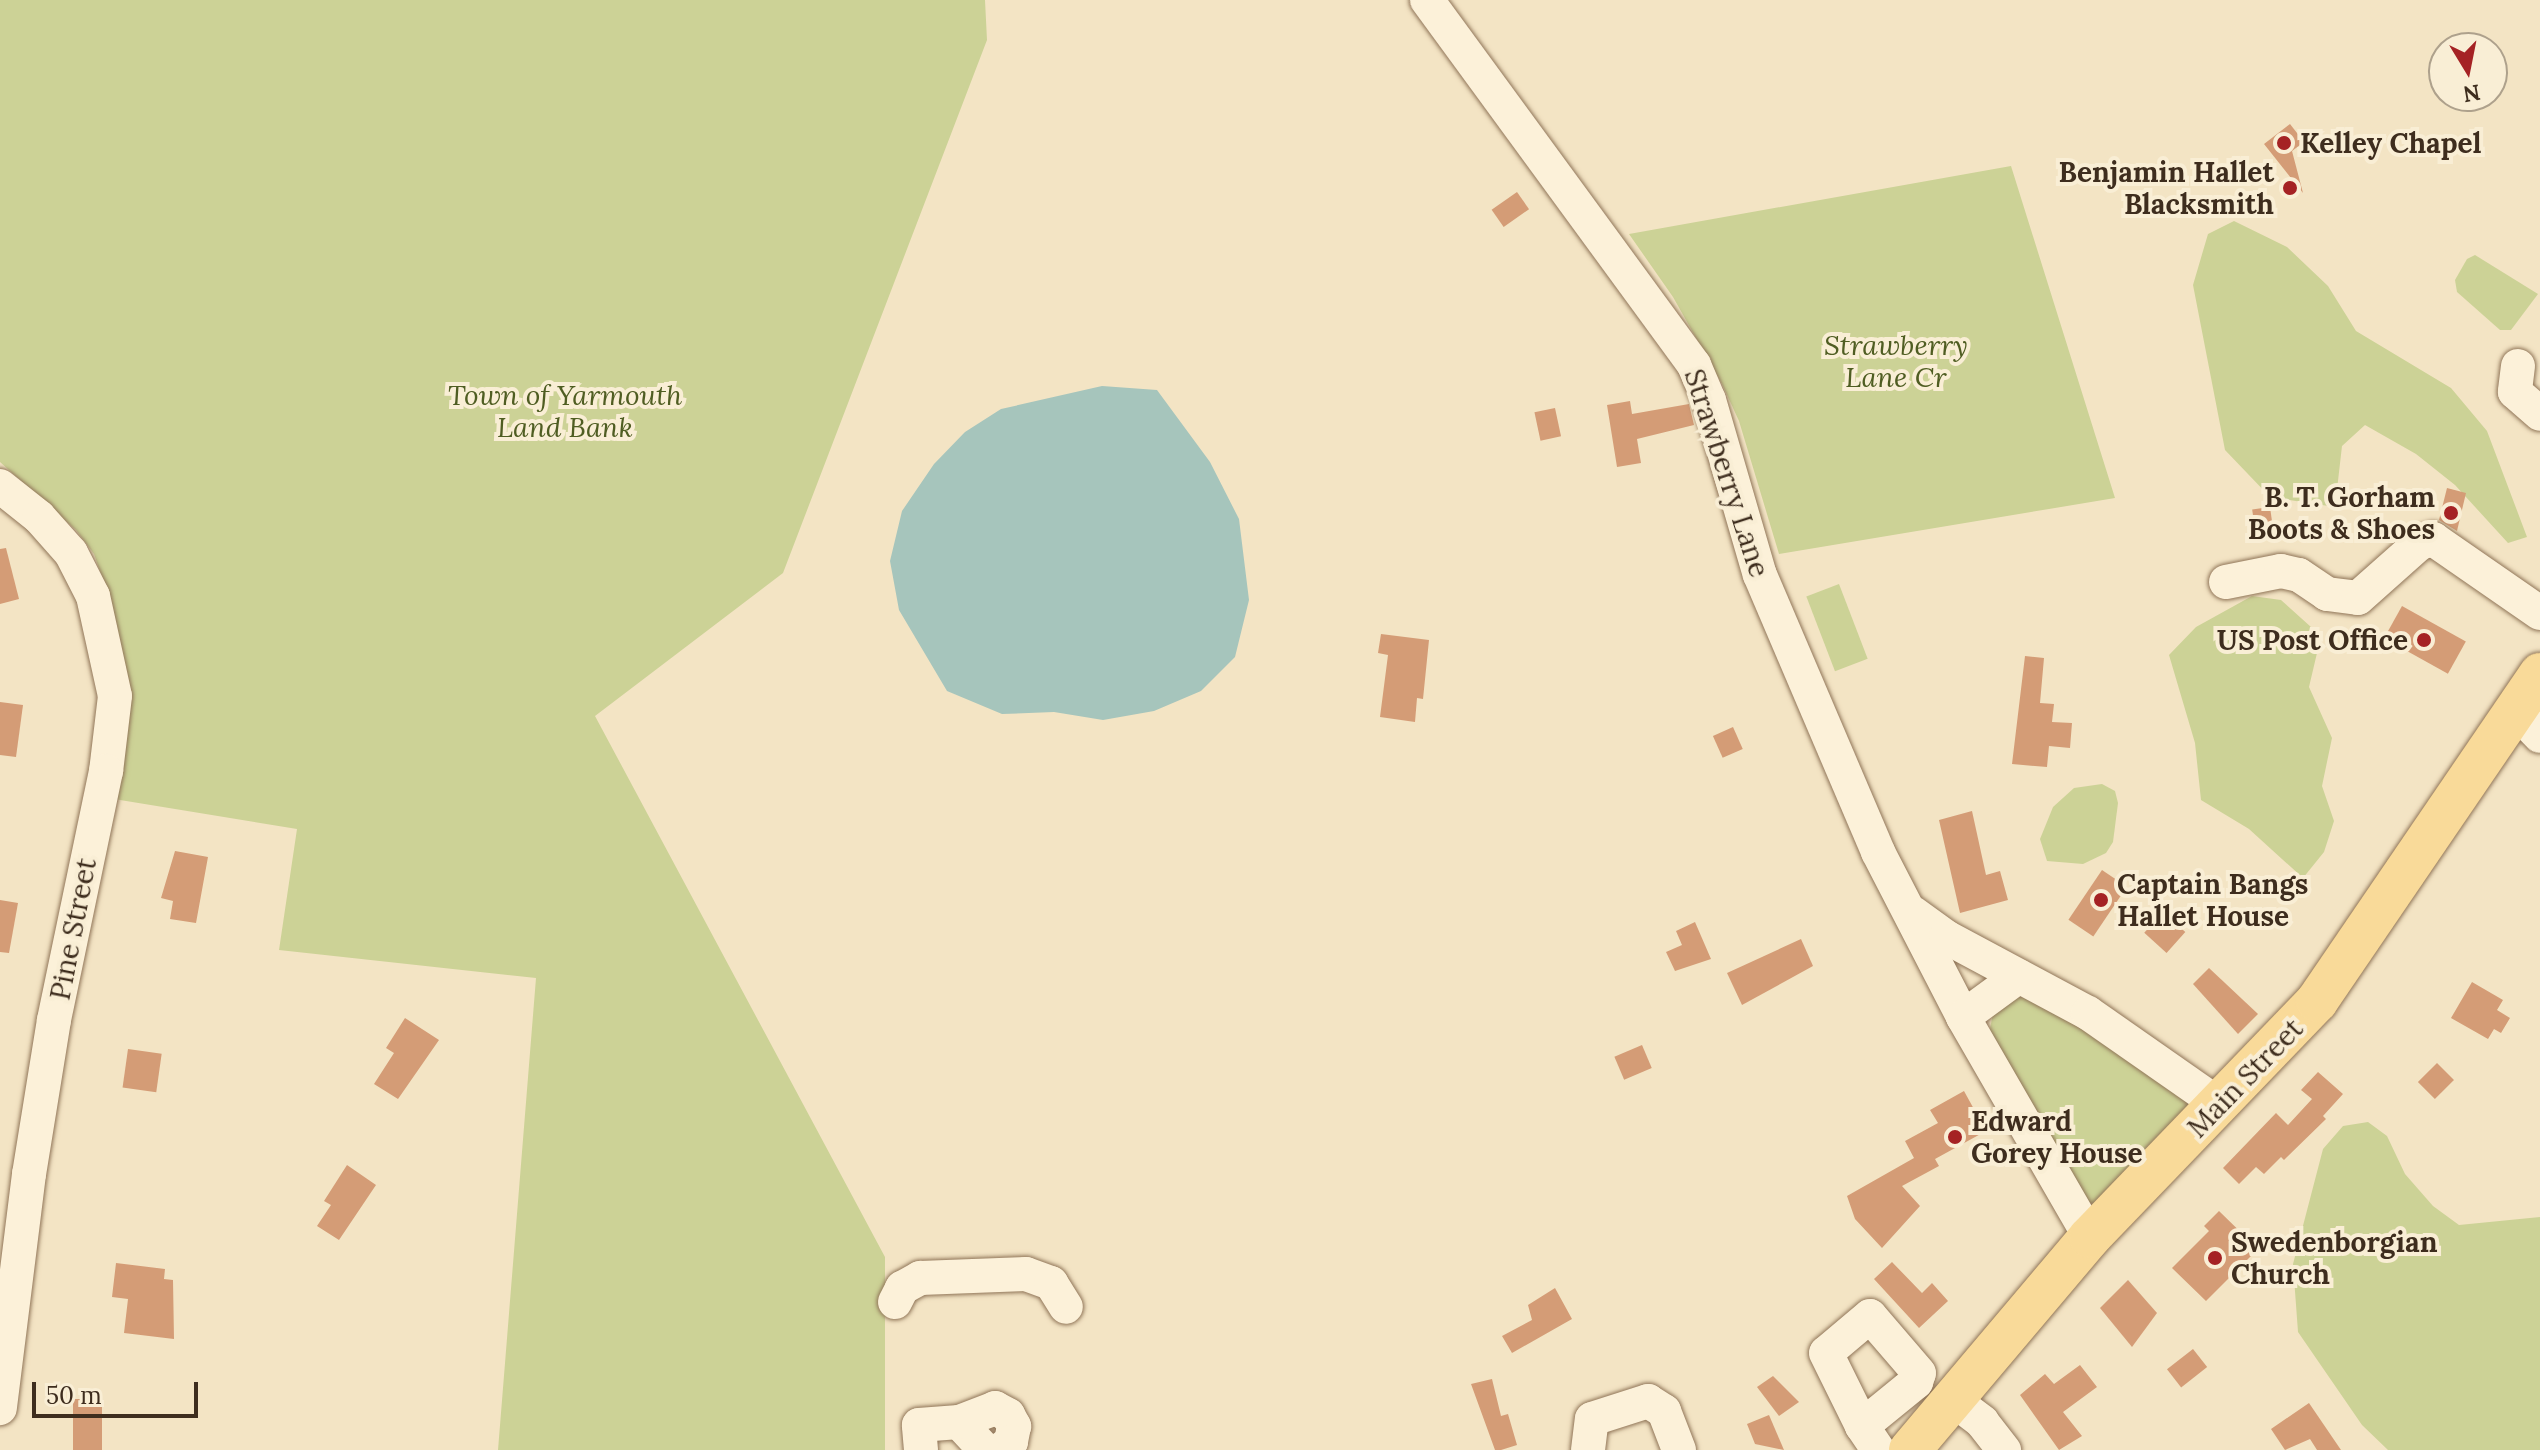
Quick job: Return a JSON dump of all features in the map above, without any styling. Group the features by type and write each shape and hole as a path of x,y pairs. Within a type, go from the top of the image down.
{"main road":[{"name":"Main Street","path":"1910,1450 2090,1237 2220,1105 2324,992 2528,723 2540,674"}],"street":[{"name":"Strawberry Lane","path":"1427,0 1694,365 1712,409 1760,575 1822,726 1906,906 1963,1017 2090,1237"},
{"path":"2518,366 2515,392 2540,414"},
{"name":"Pine Street","path":"0,486 39,517 71,553 93,596 115,696 106,771 54,1020 26,1188 0,1408"},
{"path":"2226,582 2281,571 2299,575 2327,594 2358,598 2420,543 2433,539 2540,613"},
{"name":"Strawberry Lane","path":"1906,906 1938,933 2088,1013 2220,1105"},
{"path":"1963,1017 2019,976"},
{"path":"895,1302 902,1288 920,1278 1026,1274 1051,1283 1066,1307"},
{"path":"1952,1399 1982,1422 2004,1450"},
{"path":"1588,1450 1587,1428 1592,1419 1648,1401 1664,1411 1679,1450"},
{"path":"921,1450 919,1425 959,1422 988,1408 1002,1410 1014,1431 1000,1450"},
{"path":"959,1422 985,1450"}],"green space":[{"name":"Town of Yarmouth Land Bank","path":"0,0 985,0 987,40 783,573 595,716 885,1257 885,1450 498,1450 536,978 279,950 297,829 114,799 103,580 94,554 76,530 0,462"},
{"name":"Strawberry Lane Cr","path":"2011,166 2115,498 1779,554 1739,421 1722,384 1673,297 1629,234"},
{"path":"2234,221 2287,247 2328,286 2356,331 2451,388 2487,431 2527,537 2508,543 2455,485 2416,454 2365,425 2342,446 2335,507 2270,497 2225,450 2193,285 2208,234"},
{"path":"2475,255 2538,294 2511,330 2500,330 2457,292 2455,280 2467,259"},
{"path":"1839,584 1868,659 1835,671 1806,597"},
{"path":"2252,596 2281,600 2321,636 2309,687 2332,738 2322,786 2334,821 2324,852 2303,878 2249,829 2201,800 2195,743 2169,655 2196,627"},
{"path":"2102,784 2115,791 2118,803 2113,842 2106,853 2083,864 2047,861 2040,839 2053,807 2074,788"},
{"path":"2033,993 2188,1102 2190,1108 2101,1204 2084,1202 1988,1040 1993,1013 2002,1001"},
{"path":"2368,1122 2387,1136 2405,1174 2433,1206 2459,1225 2540,1217 2540,1450 2388,1450 2362,1425 2298,1332 2293,1264 2323,1149 2343,1126"}],"water":[{"path":"1102,386 1157,390 1210,462 1239,519 1249,600 1235,657 1201,691 1154,711 1103,720 1054,712 1002,714 947,691 899,610 890,561 902,511 934,464 965,432 1001,409"}],"building":[{"name":"Kelley Chapel","path":"2290,124 2304,142 2292,151 2303,193 2264,144"},
{"path":"1517,192 1529,209 1504,227 1492,210"},
{"path":"1630,401 1632,414 1689,404 1694,425 1637,439 1641,463 1617,467 1607,405"},
{"path":"1555,408 1561,436 1540,441 1534,412"},
{"name":"B. T. Gorham Boots & Shoes","path":"2447,488 2466,493 2457,531 2439,520"},
{"path":"2270,507 2273,528 2255,530 2252,510"},
{"path":"6,548 19,599 0,604 0,549"},
{"name":"US Post Office","path":"2402,606 2466,641 2448,674 2384,638"},
{"path":"1381,634 1429,640 1423,699 1417,698 1415,722 1380,717 1388,655 1378,653"},
{"path":"2025,656 2044,658 2040,703 2054,704 2052,722 2072,723 2070,748 2049,746 2047,767 2012,764"},
{"path":"0,702 23,705 16,757 0,755"},
{"path":"1733,727 1743,749 1723,758 1713,736"},
{"path":"1972,811 1986,875 2000,871 2008,900 1960,913 1939,820"},
{"path":"175,851 208,857 196,923 170,919 173,901 161,898"},
{"name":"Captain Bangs Hallet House","path":"2102,870 2127,887 2093,937 2068,920"},
{"path":"0,900 18,903 9,953 0,952"},
{"path":"2163,912 2185,932 2167,953 2144,933"},
{"path":"1695,922 1711,959 1675,971 1666,952 1682,945 1676,931"},
{"path":"1801,939 1813,966 1742,1005 1727,973"},
{"path":"2209,968 2258,1014 2238,1034 2193,984"},
{"path":"2472,982 2503,1000 2497,1010 2510,1018 2501,1033 2494,1029 2488,1039 2451,1018"},
{"path":"405,1018 439,1040 398,1099 374,1084 394,1053 386,1048"},
{"path":"1642,1045 1652,1068 1624,1080 1614,1057"},
{"path":"128,1049 162,1054 156,1092 123,1088"},
{"path":"2437,1063 2454,1080 2435,1099 2418,1082"},
{"path":"2318,1072 2343,1094 2323,1116 2326,1119 2284,1160 2281,1157 2264,1174 2256,1167 2239,1184 2223,1168 2276,1113 2288,1125 2312,1099 2301,1090"},
{"path":"1964,1091 1986,1131 1935,1159 1939,1166 1902,1186 1920,1206 1882,1248 1855,1219 1847,1196 1914,1158 1905,1141 1938,1123 1930,1110"},
{"path":"347,1165 376,1185 339,1240 317,1226 331,1205 324,1201"},
{"name":"Swedenborgian Church","path":"2219,1211 2258,1249 2206,1301 2172,1268 2209,1231 2204,1226"},
{"path":"1892,1262 1922,1293 1932,1283 1948,1301 1919,1328 1874,1279"},
{"path":"116,1263 165,1269 164,1279 173,1280 174,1339 124,1333 128,1299 112,1297"},
{"path":"2128,1280 2157,1313 2132,1347 2100,1308"},
{"path":"1555,1288 1572,1319 1512,1353 1502,1336 1532,1320 1528,1305"},
{"path":"2193,1349 2207,1367 2181,1387 2167,1369"},
{"path":"2080,1365 2097,1387 2063,1412 2082,1436 2059,1450 2020,1395 2045,1374 2054,1384"},
{"path":"1773,1376 1799,1402 1779,1416 1757,1387"},
{"path":"1492,1379 1501,1416 1508,1414 1517,1445 1501,1450 1495,1450 1471,1384"},
{"path":"73,1399 102,1399 102,1450 73,1450"},
{"path":"2309,1403 2341,1450 2317,1450 2310,1439 2285,1450 2271,1429"},
{"path":"1769,1415 1784,1450 1755,1444 1747,1424"}],"place":[{"name":"Kelley Chapel","path":"2284,143"},
{"name":"Benjamin Hallet Blacksmith","path":"2290,188"},
{"name":"B. T. Gorham Boots & Shoes","path":"2451,513"},
{"name":"US Post Office","path":"2424,640"},
{"name":"Captain Bangs Hallet House","path":"2101,900"},
{"name":"Edward Gorey House","path":"1955,1137"},
{"name":"Swedenborgian Church","path":"2215,1258"}]}
